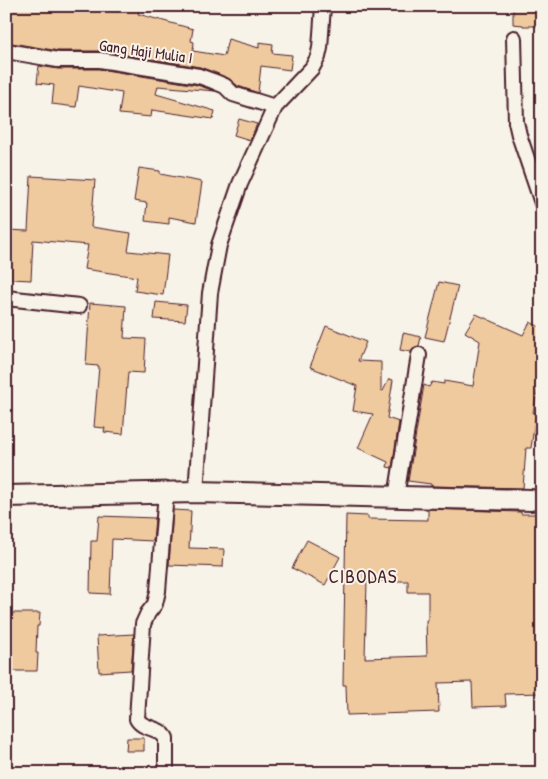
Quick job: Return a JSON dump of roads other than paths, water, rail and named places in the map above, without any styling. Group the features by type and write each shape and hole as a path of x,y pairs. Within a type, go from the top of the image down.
{"main road":[{"path":"6,496 196,492 396,497 536,496"}],"street":[{"path":"196,492 210,292 219,245 240,184 275,107 312,68 318,57 323,6"},
{"path":"514,38 518,135 542,203"},
{"name":"Gang Haji Mulia I","path":"6,51 58,60 100,60 199,76 225,86 233,94 275,107"},
{"path":"6,298 79,306"},
{"path":"396,497 419,355"},
{"path":"166,492 158,591 155,604 143,624 137,719 144,726 164,734 166,738 166,773"}],"district":[{"name":"CIBODAS","path":"363,576"}]}
